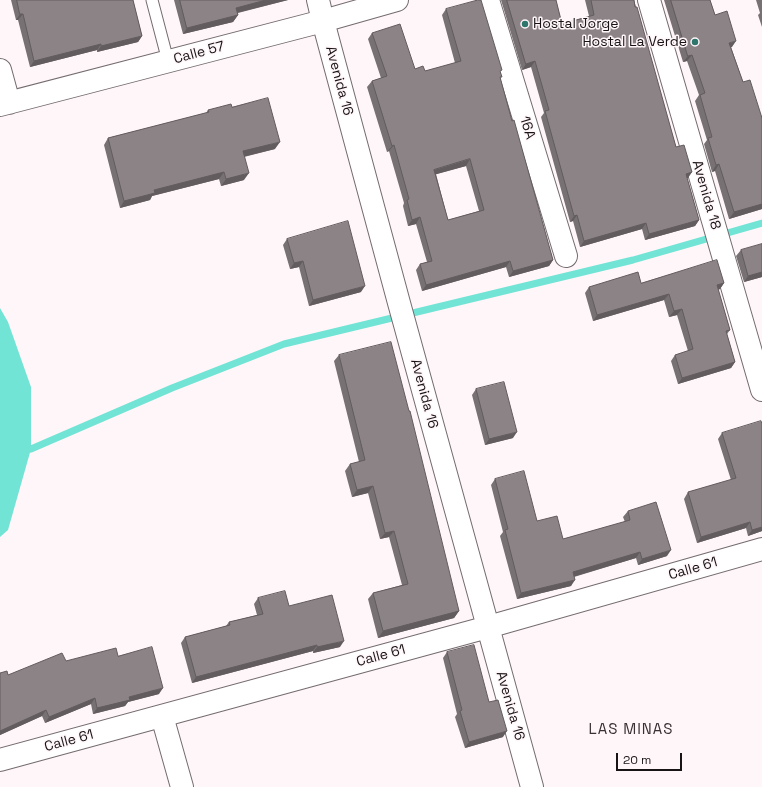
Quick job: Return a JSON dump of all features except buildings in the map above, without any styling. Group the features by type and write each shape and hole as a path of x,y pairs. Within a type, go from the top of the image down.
{"street":[{"name":"Avenida 16","path":"318,0 405,327 532,787"},
{"name":"Calle 57","path":"4,104 323,21 397,0"},
{"name":"16A","path":"488,0 566,256"},
{"name":"Avenida 18","path":"649,0 762,390"},
{"path":"0,70 4,104"},
{"name":"Calle 61","path":"0,760 488,627 762,549"},
{"path":"162,716 182,787"}],"lane":[{"path":"152,0 168,61"}],"shaded area":[{"path":"0,308 8,322 31,387 31,449 8,530 0,537"}],"waterway":[{"path":"31,449 172,388 284,344 633,260 762,223"}],"place":[{"name":"Hostal Jorge","path":"525,24"},
{"name":"Hostal La Verde","path":"695,42"}],"district":[{"name":"LAS MINAS","path":"631,730"}]}
